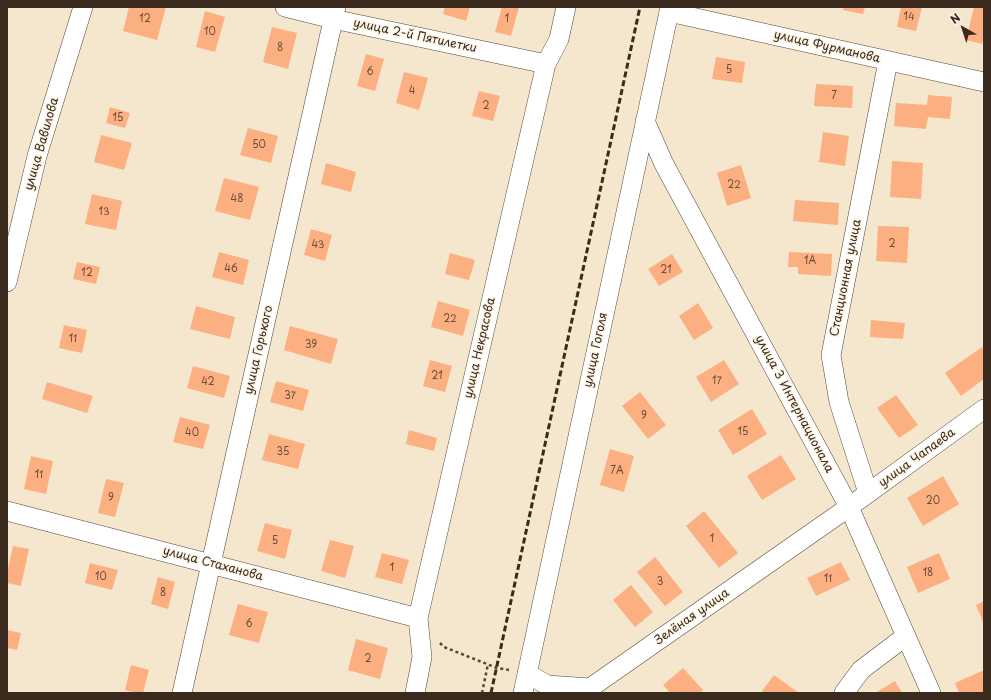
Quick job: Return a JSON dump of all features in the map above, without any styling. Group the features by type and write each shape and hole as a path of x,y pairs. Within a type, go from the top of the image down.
{"street":[{"name":"улица Вавилова","path":"7,282 37,156 83,7"},
{"name":"улица 2-й Пятилетки","path":"285,7 335,13 546,64"},
{"name":"улица Некрасова","path":"415,693 422,657 418,618 546,64 559,39 566,7"},
{"name":"улица Фурманова","path":"670,9 888,61 984,82"},
{"name":"улица Гоголя","path":"523,693 670,9"},
{"name":"улица Горького","path":"182,693 335,13"},
{"name":"Станционная улица","path":"868,493 839,402 831,355 888,61"},
{"name":"улица 3 Интернационала","path":"645,121 664,164 849,507 931,693"},
{"name":"улица Чапаева","path":"849,507 984,410"},
{"name":"Зелёная улица","path":"527,673 547,685 590,688 849,507"},
{"name":"улица Стаханова","path":"7,511 418,618"},
{"path":"844,693 861,670 906,636"}],"path":[{"path":"438,641 444,647 497,668 527,673"},
{"path":"482,693 488,664"}],"building":[{"path":"129,7 166,7 157,40 123,31"},
{"path":"445,7 470,7 466,21 443,14"},
{"path":"502,7 519,7 511,36 495,32"},
{"path":"844,7 865,7 863,14 843,10"},
{"path":"901,7 922,7 916,31 897,27"},
{"path":"974,7 984,8 984,37 982,44 966,40"},
{"path":"205,11 225,17 215,52 196,47"},
{"path":"272,27 297,33 288,69 263,62"},
{"path":"366,54 384,59 375,91 357,86"},
{"path":"716,57 745,62 742,83 712,79"},
{"path":"404,72 428,78 419,110 396,103"},
{"path":"816,84 853,86 852,108 814,106"},
{"path":"479,91 500,96 493,121 472,116"},
{"path":"928,95 952,97 950,119 928,117 926,129 894,126 896,103 927,105"},
{"path":"110,107 130,113 125,128 106,123"},
{"path":"248,128 278,136 271,163 240,155"},
{"path":"823,132 849,136 845,166 819,162"},
{"path":"101,135 132,143 124,170 94,162"},
{"path":"892,161 923,163 921,199 890,197"},
{"path":"326,163 356,172 351,192 321,184"},
{"path":"741,165 751,198 727,206 717,173"},
{"path":"224,178 259,187 250,220 215,211"},
{"path":"92,194 122,201 116,230 85,224"},
{"path":"795,200 839,203 838,225 793,221"},
{"path":"878,226 909,227 907,263 876,261"},
{"path":"311,229 332,235 325,261 304,255"},
{"path":"219,252 249,260 243,285 212,277"},
{"path":"789,252 832,254 831,276 798,274 798,267 788,267"},
{"path":"450,253 475,260 469,280 445,274"},
{"path":"672,254 683,272 659,286 648,269"},
{"path":"77,262 100,267 96,284 73,279"},
{"path":"438,301 470,310 463,336 431,327"},
{"path":"698,303 713,328 694,340 679,316"},
{"path":"196,306 235,317 230,339 190,329"},
{"path":"871,320 905,323 903,339 870,337"},
{"path":"64,325 87,330 82,353 59,348"},
{"path":"290,326 338,339 331,364 284,350"},
{"path":"982,347 984,350 984,379 961,396 945,373"},
{"path":"430,360 452,366 445,392 423,386"},
{"path":"724,360 739,384 711,402 696,377"},
{"path":"193,366 230,376 224,398 187,388"},
{"path":"276,381 309,390 303,411 270,402"},
{"path":"47,382 93,396 87,413 42,399"},
{"path":"640,392 666,425 648,439 622,406"},
{"path":"896,395 918,425 899,438 877,408"},
{"path":"752,409 767,434 733,455 718,430"},
{"path":"180,417 210,425 203,449 173,442"},
{"path":"409,430 437,438 434,451 406,444"},
{"path":"269,434 305,444 298,469 262,460"},
{"path":"610,449 634,456 624,492 600,485"},
{"path":"781,455 796,479 762,500 747,476"},
{"path":"31,456 53,461 46,494 24,489"},
{"path":"943,476 959,504 923,526 907,498"},
{"path":"106,479 124,483 115,517 98,513"},
{"path":"704,511 738,553 719,568 686,526"},
{"path":"265,523 292,530 285,559 257,551"},
{"path":"330,540 354,546 345,578 321,571"},
{"path":"13,546 29,549 21,586 7,583 7,573"},
{"path":"382,553 409,560 402,584 375,577"},
{"path":"939,553 950,579 918,593 907,567"},
{"path":"655,557 683,592 665,606 637,572"},
{"path":"841,562 850,580 816,596 807,578"},
{"path":"90,563 118,570 112,590 85,583"},
{"path":"158,577 175,582 168,609 151,604"},
{"path":"631,585 653,612 635,627 613,600"},
{"path":"984,601 984,624 976,605"},
{"path":"238,604 268,612 259,643 229,635"},
{"path":"7,630 21,633 17,650 7,648"},
{"path":"356,639 388,648 380,679 348,670"},
{"path":"131,665 149,670 143,693 125,690"},
{"path":"683,668 703,690 700,693 670,693 663,685"},
{"path":"984,670 984,692 959,693 955,683"},
{"path":"774,675 799,693 764,693 762,691"},
{"path":"895,681 902,693 875,693"}],"railway":[{"path":"491,693 640,7"}]}
